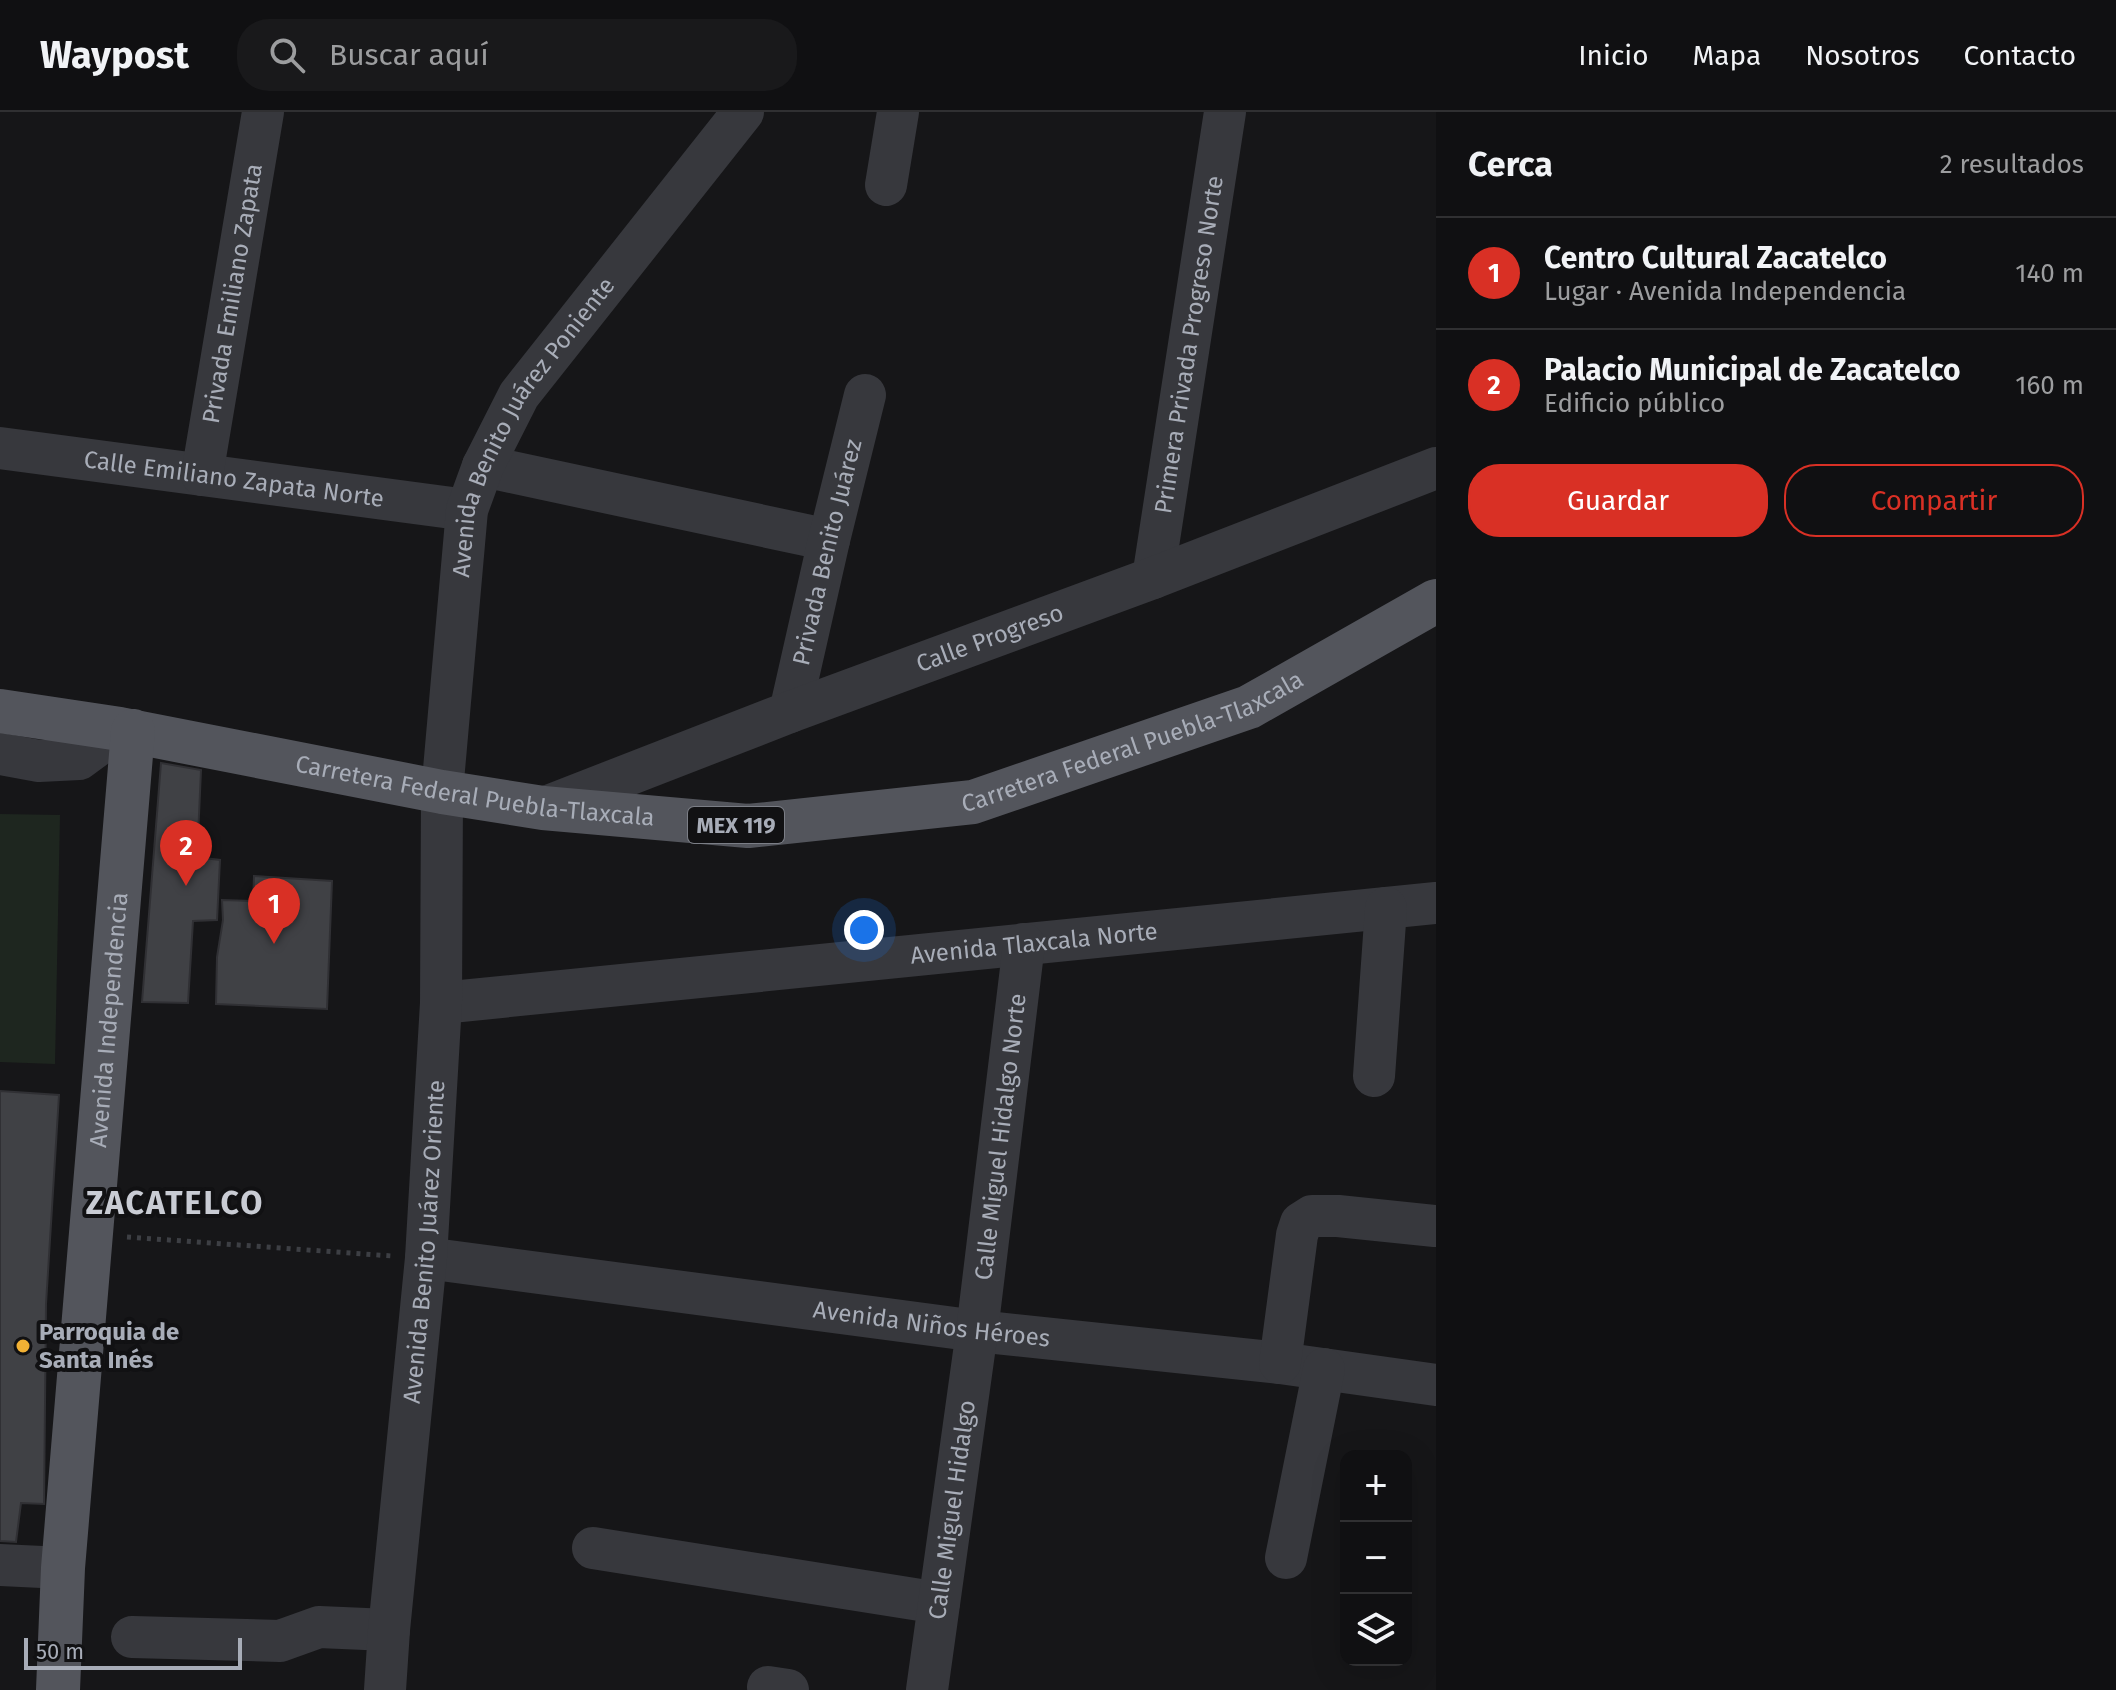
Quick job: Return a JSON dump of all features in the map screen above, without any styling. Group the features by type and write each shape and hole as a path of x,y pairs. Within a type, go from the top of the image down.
{"main road":[{"name":"Carretera Federal Puebla-Tlaxcala","path":"0,711 126,730 442,792 543,808 748,826 973,802 1249,707 1436,601"},
{"name":"Avenida Independencia","path":"58,1690 63,1568 126,730"}],"street":[{"name":"Privada Emiliano Zapata","path":"202,475 263,112"},
{"name":"Avenida Benito Juárez Poniente","path":"442,792 467,510 483,466 519,395 743,112"},
{"path":"886,185 898,112"},
{"name":"Primera Privada Progreso Norte","path":"1153,578 1225,112"},
{"name":"Privada Benito Juárez","path":"790,712 865,395"},
{"name":"Calle Emiliano Zapata Norte","path":"0,448 467,510"},
{"path":"483,466 829,540"},
{"name":"Calle Progreso","path":"543,808 1436,468"},
{"path":"0,754 39,761 79,759 126,730"},
{"name":"Avenida Benito Juárez Oriente","path":"385,1690 426,1258 441,1003 442,792"},
{"name":"Avenida Tlaxcala Norte","path":"441,1003 1436,903"},
{"path":"1374,1076 1386,908"},
{"name":"Calle Miguel Hidalgo Norte","path":"977,1331 1024,944"},
{"path":"1280,1363 1301,1223 1312,1216 1338,1216 1435,1226"},
{"name":"Avenida Niños Héroes","path":"426,1258 977,1331 1280,1363 1436,1385"},
{"name":"Calle Miguel Hidalgo","path":"927,1690 977,1331"},
{"path":"1286,1558 1324,1369"},
{"path":"593,1548 939,1603"},
{"path":"0,1565 63,1568"},
{"path":"132,1637 280,1641 319,1627 389,1630"}],"path":[{"path":"90,1234 426,1258"}],"shaded area":[{"path":"0,814 60,815 55,1064 0,1062"}],"building":[{"path":"161,763 201,770 195,857 220,860 217,920 193,921 188,1003 142,1002"},
{"path":"254,876 332,881 327,1009 216,1004 222,900 253,901"},
{"name":"Parroquia de Santa Inés","path":"0,1091 59,1095 46,1304 44,1504 21,1503 16,1542 0,1541"}],"place":[{"name":"Palacio Municipal de Zacatelco","path":"186,886"},
{"name":"Centro Cultural Zacatelco","path":"274,944"},
{"name":"Parroquia de Santa Inés","path":"23,1346"}],"district":[{"name":"ZACATELCO","path":"175,1203"}]}
